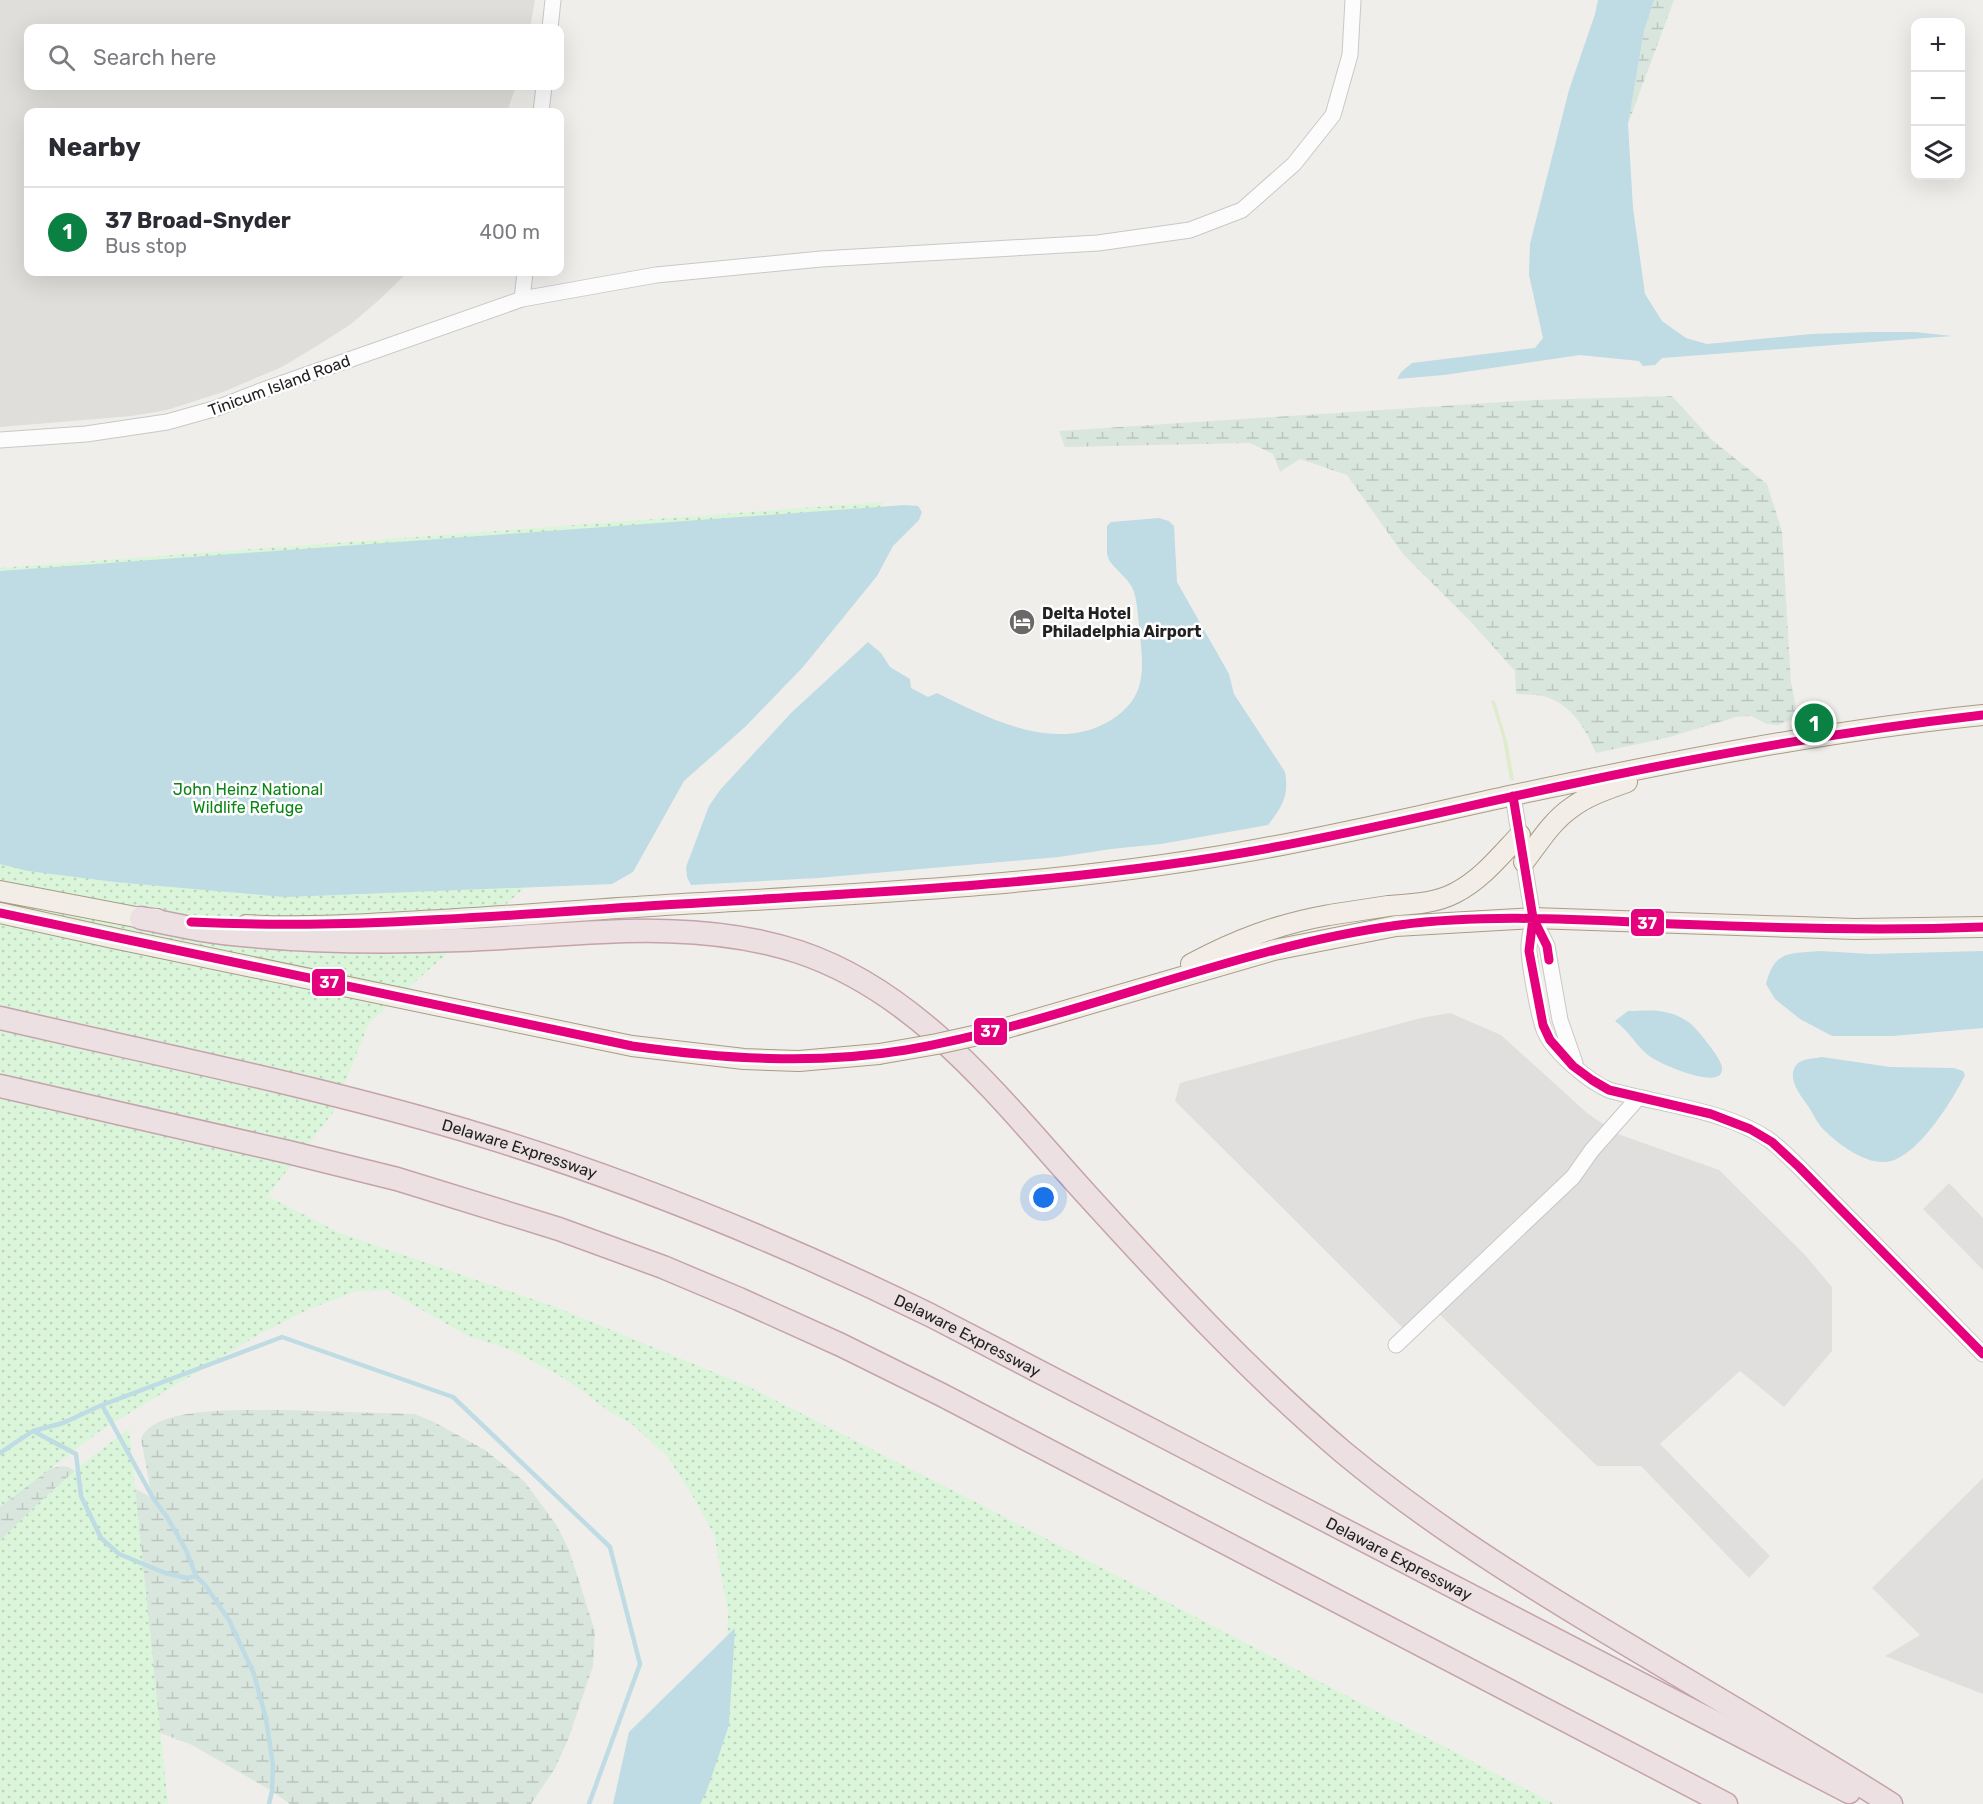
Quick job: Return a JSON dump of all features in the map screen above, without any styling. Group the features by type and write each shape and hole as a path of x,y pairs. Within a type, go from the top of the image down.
{"highway":[{"path":"141,918 218,933 348,941 452,940 639,931 698,932 776,945 811,956 844,971 903,1007 955,1053 1177,1293 1239,1356 1352,1459 1427,1517 1483,1555 1689,1682 1789,1739 1891,1804"},
{"name":"Delaware Expressway","path":"0,1018 413,1115 624,1182 779,1244 930,1315 1873,1804"},
{"path":"0,1086 397,1179 559,1229 663,1267 791,1322 981,1416 1726,1804"}],"main road":[{"path":"0,891 141,918 282,927 372,924 1002,883 1240,853 1513,796 1805,739 1983,715"},
{"path":"1524,862 1557,820 1570,808 1595,794 1678,763"},
{"path":"1148,986 1238,940 1279,926 1326,916 1444,898 1477,879 1520,835"},
{"path":"0,913 659,1050 735,1059 799,1061 879,1054 996,1031 1274,950 1385,928 1425,923 1533,918 1855,929 1983,927"}],"street":[{"path":"550,24 553,0"},
{"name":"Tinicum Island Road","path":"0,440 143,427 193,416 522,299 656,275 821,259 1098,243 1191,230 1242,210 1294,164 1333,115 1350,55 1353,0"},
{"path":"541,108 544,90"},
{"path":"522,299 525,276"},
{"path":"1513,796 1533,918 1529,949 1544,1031 1549,1040 1579,1071 1600,1087 1711,1115 1744,1127 1767,1139 1799,1167 1983,1354"},
{"path":"1396,1345 1573,1177 1592,1150 1638,1098"}],"shaded area":[{"path":"0,0 535,0 531,24 24,24 24,90 515,90 508,108 24,108 24,276 404,276 351,324 320,344 282,367 223,392 167,410 132,416 0,427"},
{"path":"1450,1013 1501,1035 1587,1113 1618,1134 1719,1170 1805,1255 1832,1287 1832,1351 1784,1407 1740,1371 1660,1444 1770,1556 1749,1578 1641,1466 1597,1466 1436,1311 1410,1335 1175,1101 1180,1083 1421,1018"},
{"path":"1949,1183 1983,1218 1983,1270 1923,1209"},
{"path":"1983,1478 1983,1694 1885,1656 1920,1635 1872,1588"}],"green space":[{"path":"1654,0 1674,0 1628,124 1644,31"},
{"path":"1672,396 1712,440 1767,484 1782,531 1791,683 1796,708 1791,720 1778,725 1767,724 1751,716 1736,717 1666,738 1596,753 1578,721 1558,702 1537,695 1516,694 1515,671 1470,621 1403,554 1347,475 1300,459 1280,472 1273,454 1250,443 1065,447 1059,431 1534,400"},
{"name":"John Heinz National Wildlife Refuge","path":"883,502 862,541 540,875 369,1023 332,1114 267,1196 340,1233 558,1308 747,1386 972,1500 1554,1804 687,1804 726,1681 728,1613 714,1534 691,1493 667,1456 632,1424 610,1412 557,1374 511,1350 468,1336 387,1290 357,1291 309,1309 258,1335 100,1431 0,1507 0,568"},
{"path":"1491,700 1495,701 1507,741 1514,780 1512,781 1503,739"},
{"path":"285,1410 415,1414 434,1422 485,1450 525,1482 557,1526 569,1550 595,1631 593,1666 568,1740 554,1770 531,1804 290,1804 272,1791 192,1745 134,1723 0,1726 0,1503 45,1471 65,1466 72,1469 78,1477 134,1488 152,1498 141,1439 150,1428 164,1420 206,1412"},
{"path":"129,1429 168,1804 0,1804 0,1541 62,1482"}],"water":[{"path":"1598,0 1654,0 1644,31 1628,124 1633,208 1645,294 1662,321 1686,338 1707,344 1811,334 1915,332 1952,336 1662,358 1655,365 1643,366 1639,361 1580,355 1444,375 1397,379 1401,372 1412,363 1535,348 1543,338 1529,275 1530,244 1569,90"},
{"path":"905,505 918,506 922,512 919,520 893,546 877,576 803,667 745,727 684,781 633,872 612,884 285,897 115,882 28,871 0,864 0,571"},
{"path":"1159,518 1169,521 1174,526 1177,582 1229,674 1234,694 1285,772 1284,800 1268,825 1161,844 1059,857 818,878 691,885 686,867 709,806 720,790 791,713 868,642 881,653 890,667 910,679 911,688 928,697 937,693 983,715 1016,727 1049,734 1066,734 1089,730 1112,720 1130,704 1140,683 1142,671 1134,592 1109,560 1107,526 1111,522"},
{"path":"1821,951 1870,954 1983,951 1983,1028 1893,1036 1832,1036 1800,1019 1775,999 1766,984 1774,964 1779,959 1792,954"},
{"path":"1628,1011 1664,1012 1690,1023 1718,1057 1722,1067 1720,1074 1714,1077 1692,1075 1648,1055 1615,1021"},
{"path":"1822,1057 1890,1067 1954,1068 1963,1071 1965,1075 1944,1111 1913,1148 1891,1161 1873,1161 1837,1142 1821,1127 1794,1083 1793,1074 1796,1065 1806,1060"},
{"path":"735,1628 729,1725 706,1793 700,1804 613,1804 629,1732"}],"waterway":[{"path":"0,1453 33,1431 63,1423 102,1405 282,1337 453,1397 610,1547 640,1664 589,1804"},
{"path":"102,1405 153,1498 186,1550 196,1576 205,1585 229,1620 254,1674 266,1719 273,1765 269,1804"},
{"path":"33,1431 76,1454 81,1496 101,1538 119,1554 165,1573 187,1578 196,1576"}],"transit line":[{"name":"37","path":"191,922 309,924 427,920 953,887 1098,873 1283,846 1622,773 1724,754 1879,728 1983,715"},
{"name":"37","path":"1513,796 1533,918 1547,946 1549,960"},
{"name":"37","path":"0,913 632,1046 735,1057 803,1059 872,1055 968,1037 1091,1004 1274,950 1336,936 1433,921 1502,918 1828,928 1983,927"},
{"name":"37","path":"1533,918 1529,951 1543,1025 1550,1040 1573,1066 1609,1090 1711,1114 1750,1129 1772,1142 1983,1354"}],"place":[{"name":"Delta Hotel Philadelphia Airport","path":"1022,622"},
{"name":"37 Broad-Snyder","path":"1814,723"}]}
